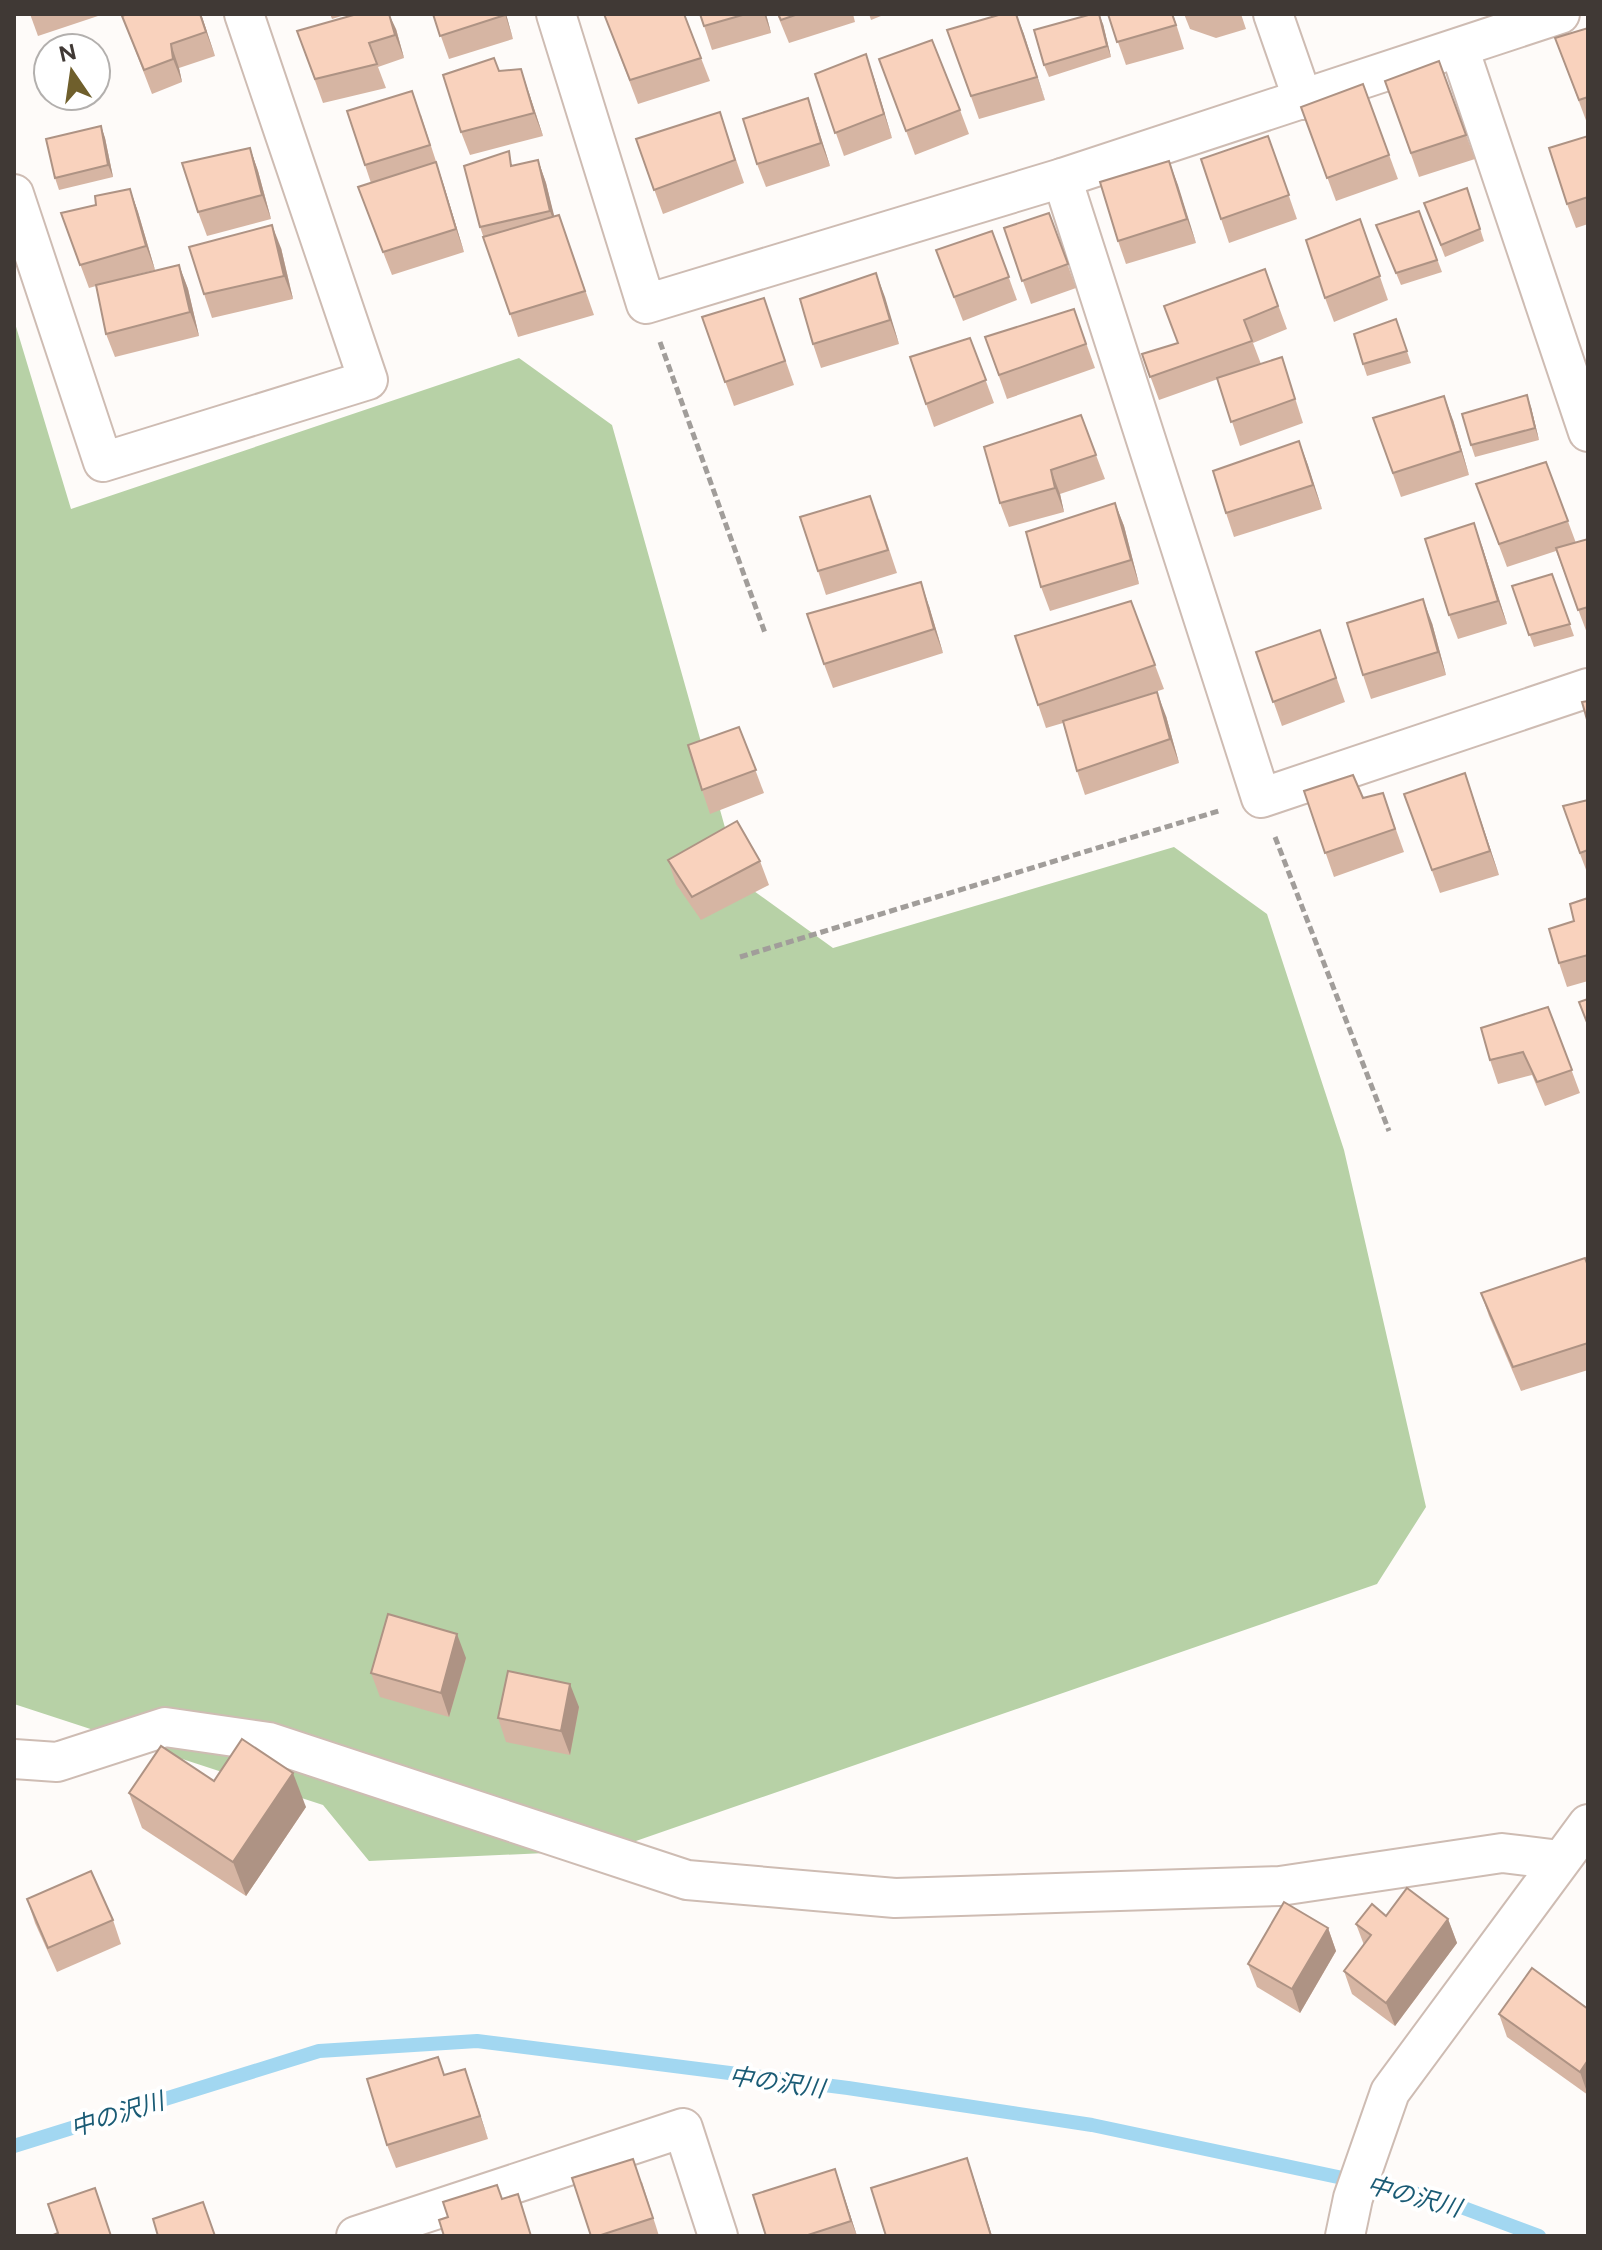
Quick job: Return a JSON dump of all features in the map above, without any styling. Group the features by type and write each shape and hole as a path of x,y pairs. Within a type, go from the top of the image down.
{"street":[{"path":"14,194 103,462 368,380 244,14"},
{"path":"556,14 646,304 1062,178 1560,14"},
{"path":"1273,14 1303,100"},
{"path":"1459,48 1588,432"},
{"path":"1062,178 1261,798 1588,688"},
{"path":"14,1759 57,1762 165,1727 269,1742 687,1880 895,1898 1280,1886 1502,1853 1560,1860"},
{"path":"1345,2236 1353,2198 1390,2092 1588,1824"},
{"path":"356,2236 403,2229 683,2128 718,2236"}],"path":[{"path":"646,304 765,633"},
{"path":"740,957 1261,798 1389,1131"}],"green space":[{"path":"14,320 71,509 519,358 612,425 740,881 833,948 1174,847 1267,914 1344,1150 1426,1507 1377,1584 610,1850 369,1861 323,1805 14,1704"}],"building":[{"path":"200,14 206,32 171,44 173,59 144,70 122,16"},
{"path":"357,14 389,14 395,35 369,43 377,64 315,79 297,31"},
{"path":"433,14 505,14 505,15 440,36"},
{"path":"604,14 684,14 701,58 630,80"},
{"path":"700,14 746,14 704,26"},
{"path":"778,14 798,14 781,20"},
{"path":"1002,14 1016,14 1037,77 971,96 947,30"},
{"path":"1099,14 1107,46 1044,65 1034,30"},
{"path":"1108,14 1172,14 1176,25 1117,42"},
{"path":"1588,28 1588,97 1579,100 1555,38"},
{"path":"932,40 960,110 906,131 879,59"},
{"path":"866,54 884,114 835,133 815,74"},
{"path":"494,58 499,71 521,69 534,113 461,132 443,75"},
{"path":"1439,61 1466,135 1411,153 1385,81"},
{"path":"1363,84 1389,155 1327,178 1301,107"},
{"path":"412,91 430,145 365,165 347,111"},
{"path":"808,98 821,143 757,164 743,119"},
{"path":"720,112 735,160 654,190 636,139"},
{"path":"101,126 108,165 55,178 46,139"},
{"path":"1268,136 1289,195 1221,219 1201,159"},
{"path":"1588,136 1588,197 1567,204 1549,148"},
{"path":"250,148 262,195 198,212 182,163"},
{"path":"509,151 511,166 538,160 550,211 480,227 464,166"},
{"path":"1169,161 1187,219 1118,241 1100,182"},
{"path":"436,162 456,229 383,252 358,187"},
{"path":"1467,188 1480,229 1441,245 1424,203"},
{"path":"130,189 146,246 80,265 61,213 96,205 95,196"},
{"path":"1419,211 1437,260 1396,273 1376,225"},
{"path":"1049,213 1068,264 1022,281 1004,228"},
{"path":"559,215 585,291 510,314 483,237"},
{"path":"1360,219 1380,276 1325,298 1306,240"},
{"path":"272,225 284,276 204,294 189,247"},
{"path":"992,231 1009,277 954,297 936,250"},
{"path":"179,265 190,312 106,334 96,285"},
{"path":"1265,269 1278,306 1244,320 1252,341 1150,377 1142,354 1178,343 1164,306"},
{"path":"876,273 890,320 813,344 800,299"},
{"path":"764,298 785,361 725,382 702,317"},
{"path":"1074,309 1086,344 999,375 985,337"},
{"path":"1396,319 1407,351 1363,364 1354,334"},
{"path":"970,338 986,380 926,404 910,357"},
{"path":"1282,357 1295,399 1231,422 1217,378"},
{"path":"1527,395 1535,428 1471,445 1462,414"},
{"path":"1444,396 1461,451 1393,473 1373,418"},
{"path":"1081,415 1096,455 1051,470 1055,488 1000,503 984,447"},
{"path":"1299,441 1313,485 1226,513 1213,471"},
{"path":"1546,462 1568,521 1499,544 1476,484"},
{"path":"870,496 888,550 818,571 800,517"},
{"path":"1115,503 1131,560 1041,587 1026,532"},
{"path":"1474,523 1498,601 1449,615 1425,539"},
{"path":"1588,539 1588,607 1578,610 1556,548"},
{"path":"1552,574 1570,624 1529,635 1512,586"},
{"path":"921,582 934,629 824,664 807,614"},
{"path":"1423,599 1438,652 1363,675 1347,623"},
{"path":"1131,601 1155,665 1038,705 1015,636"},
{"path":"1320,630 1336,678 1273,702 1256,652"},
{"path":"1157,692 1170,739 1077,771 1063,721"},
{"path":"1588,701 1588,723 1582,702"},
{"path":"739,727 756,770 702,790 688,745"},
{"path":"1465,773 1490,851 1432,870 1404,794"},
{"path":"1353,775 1363,798 1383,793 1395,829 1325,853 1304,791"},
{"path":"1588,800 1588,850 1580,853 1563,806"},
{"path":"737,821 760,861 692,897 668,860"},
{"path":"1588,898 1588,955 1559,963 1549,929 1574,921 1570,904"},
{"path":"1588,999 1588,1025 1579,1002"},
{"path":"1548,1007 1572,1070 1537,1082 1523,1052 1490,1060 1481,1028"},
{"path":"1585,1258 1588,1266 1588,1343 1513,1367 1481,1293"},
{"path":"388,1614 457,1634 441,1693 371,1673"},
{"path":"508,1671 570,1684 561,1731 498,1718"},
{"path":"242,1739 293,1773 233,1862 129,1793 161,1746 214,1781"},
{"path":"91,1871 113,1920 48,1948 27,1899"},
{"path":"1407,1888 1448,1919 1386,2003 1344,1971 1371,1935 1356,1924 1372,1904 1386,1916"},
{"path":"1284,1902 1328,1928 1292,1989 1248,1964"},
{"path":"1532,1968 1588,2009 1588,2060 1580,2072 1499,2014"},
{"path":"438,2057 444,2075 465,2069 480,2116 387,2145 367,2079"},
{"path":"967,2158 991,2236 886,2236 871,2188"},
{"path":"633,2159 653,2218 591,2236 572,2178"},
{"path":"835,2169 851,2221 805,2236 766,2236 753,2195"},
{"path":"497,2185 502,2199 518,2194 531,2236 444,2236 439,2220 448,2217 443,2202"},
{"path":"95,2188 111,2236 51,2236 58,2233 48,2204"},
{"path":"203,2202 215,2236 158,2236 153,2219"}],"waterway":[{"name":"中の沢川","path":"14,2146 319,2051 477,2041 848,2088 1092,2125 1437,2198 1539,2236"}]}
